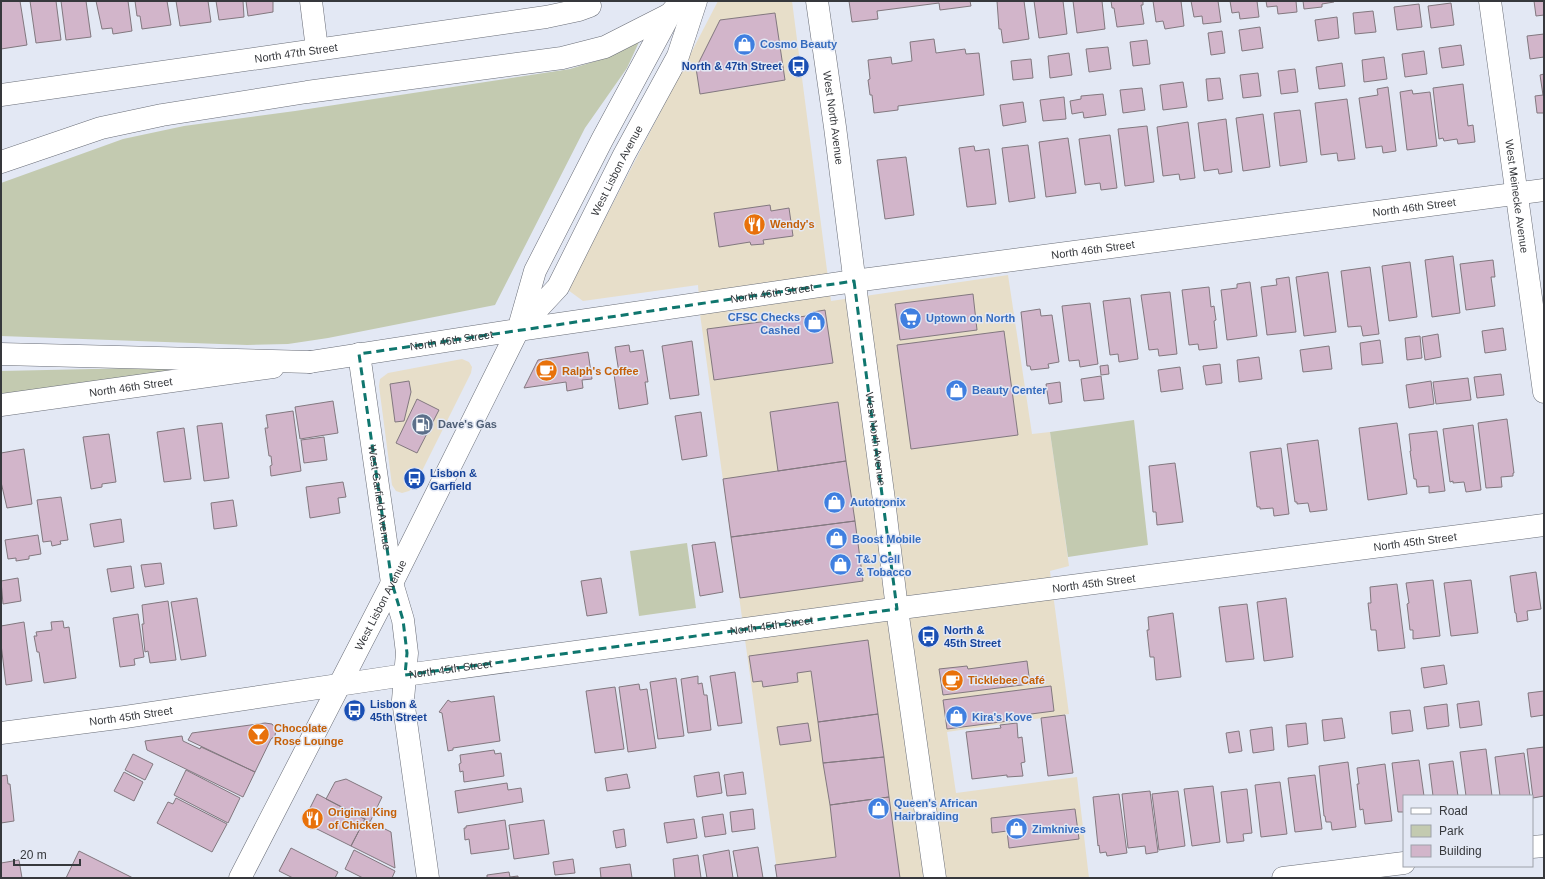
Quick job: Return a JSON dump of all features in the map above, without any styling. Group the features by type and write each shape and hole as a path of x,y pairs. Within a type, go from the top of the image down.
{"main road":[{"path":"311,1 317,49"},
{"name":"West Lisbon Avenue","path":"518,330 558,287 624,155 678,56 696,1"},
{"name":"West North Avenue","path":"817,1 836,127 854,281 884,500 896,609 935,878"},
{"name":"West Meinecke Avenue","path":"1490,1 1544,392"},
{"name":"North 47th Street","path":"1,95 546,17 580,10 590,6"},
{"path":"1,162 101,128 162,114 307,92 562,58 605,47 676,7"},
{"name":"West Lisbon Avenue","path":"240,878 392,583 518,330 535,271 602,140 676,7"},
{"name":"North 46th Street","path":"1,405 310,362 854,281 1544,190"},
{"path":"1,354 310,362"},
{"name":"West Garfield Avenue","path":"359,354 392,583 403,620 407,653 403,700 428,878"},
{"name":"North 45th Street","path":"1,733 125,717 405,675 896,609 1544,525"},
{"path":"1533,847 1544,846"},
{"path":"1283,878 1403,863"}],"highlighted area":[{"path":"854,281 897,609 405,675 407,653 403,620 392,583 359,354"}],"shaded area":[{"path":"718,1 792,1 831,301 1008,275 1032,434 1050,432 1069,566 1050,571 1069,714 947,732 956,793 1077,777 1089,878 778,878 700,314 698,285 583,301 568,290"},
{"path":"462,359 469,362 472,367 471,373 414,487 409,491 402,493 396,491 392,485 379,386 380,379 388,373"}],"green space":[{"path":"639,42 627,68 585,128 495,305 328,338 288,344 247,345 1,336 1,183 123,139 184,126 295,111 570,69 609,57"},
{"path":"171,368 172,372 1,397 1,371"},
{"path":"1134,420 1148,545 1068,557 1050,432"},
{"path":"687,543 696,608 639,616 630,551"}],"building":[{"path":"1,1 20,1 27,45 1,49"},
{"path":"30,1 56,1 61,40 36,43"},
{"path":"61,1 86,1 91,37 66,40"},
{"path":"96,1 128,1 132,31 113,34 112,28 102,29"},
{"path":"135,1 167,1 171,25 142,29 140,16 137,16"},
{"path":"176,1 208,1 211,22 180,26"},
{"path":"216,1 243,1 244,17 219,20"},
{"path":"246,1 273,1 273,12 248,16"},
{"path":"849,1 970,1 971,6 940,10 939,3 877,11 878,19 852,22"},
{"path":"997,1 1024,1 1029,39 1003,43 1001,29 999,29"},
{"path":"1034,1 1063,1 1067,34 1039,38"},
{"path":"1073,1 1102,1 1105,29 1077,33"},
{"path":"1111,1 1143,1 1143,5 1141,5 1144,24 1117,27 1114,8 1112,8"},
{"path":"1153,1 1181,1 1184,26 1165,29 1163,21 1156,22"},
{"path":"1191,1 1218,1 1221,22 1203,24 1202,16 1194,17"},
{"path":"1230,1 1257,1 1259,17 1240,19 1239,12 1232,13"},
{"path":"1266,1 1296,1 1297,12 1278,14 1277,6 1267,7"},
{"path":"1303,1 1334,2 1322,4 1322,7 1304,9"},
{"path":"1534,1 1544,1 1544,15 1536,16"},
{"path":"1451,3 1454,25 1431,28 1428,6"},
{"path":"1419,4 1422,27 1397,30 1394,7"},
{"path":"1373,11 1376,32 1355,34 1353,13"},
{"name":"Cosmo Beauty","path":"775,13 785,80 700,94 696,68 720,20"},
{"path":"1337,17 1339,38 1318,41 1315,20"},
{"path":"1260,27 1263,48 1242,51 1239,30"},
{"path":"1222,31 1225,53 1211,55 1208,33"},
{"path":"1544,34 1544,57 1530,59 1527,36"},
{"path":"934,39 936,53 965,49 966,54 979,53 984,95 898,106 898,110 874,113 872,95 870,95 868,80 870,79 868,60 891,57 892,64 912,61 910,42"},
{"path":"1147,40 1150,64 1133,66 1130,42"},
{"path":"1461,45 1464,65 1442,68 1439,48"},
{"path":"1108,47 1111,69 1089,72 1086,49"},
{"path":"1424,51 1427,74 1405,77 1402,54"},
{"path":"1069,53 1072,75 1050,78 1048,56"},
{"path":"1384,57 1387,79 1364,82 1362,60"},
{"path":"1031,59 1033,78 1013,80 1011,61"},
{"path":"1342,63 1345,86 1319,89 1316,67"},
{"path":"1295,69 1298,92 1281,94 1278,71"},
{"path":"1258,73 1261,96 1243,98 1240,75"},
{"path":"1544,74 1544,113 1537,113 1535,96 1543,95 1540,75"},
{"path":"1220,78 1223,99 1208,101 1206,79"},
{"path":"1183,82 1187,107 1163,110 1160,85"},
{"path":"1463,84 1468,126 1473,125 1475,142 1458,144 1457,139 1444,141 1443,138 1439,139 1433,88"},
{"path":"1388,87 1396,151 1383,153 1382,146 1366,148 1359,98 1378,95 1377,89"},
{"path":"1142,88 1145,110 1123,113 1120,90"},
{"path":"1412,90 1413,94 1430,92 1437,146 1407,150 1400,92"},
{"path":"1103,94 1106,115 1084,118 1083,112 1072,114 1070,101 1081,99 1081,96"},
{"path":"1064,97 1066,119 1043,121 1040,100"},
{"path":"1347,99 1355,159 1338,161 1337,153 1321,155 1315,103"},
{"path":"1023,102 1026,122 1003,126 1000,105"},
{"path":"1300,110 1307,162 1280,166 1274,113"},
{"path":"1263,114 1270,167 1243,171 1236,118"},
{"path":"1226,119 1232,172 1219,174 1218,169 1204,171 1198,123"},
{"path":"1188,122 1195,178 1180,180 1179,174 1163,176 1157,127"},
{"path":"1147,126 1154,182 1125,186 1118,129"},
{"path":"1110,135 1117,188 1101,190 1100,183 1085,185 1079,139"},
{"path":"1068,138 1076,193 1046,197 1039,142"},
{"path":"1028,145 1035,198 1009,202 1002,148"},
{"path":"974,146 975,151 989,149 996,204 967,207 959,148"},
{"path":"906,157 914,215 885,219 877,160"},
{"name":"Wendy's","path":"770,205 771,211 789,208 793,236 763,240 764,244 751,245 750,242 719,247 714,213"},
{"path":"1453,256 1460,313 1432,317 1425,260"},
{"path":"1493,260 1495,277 1491,277 1495,306 1466,310 1460,264"},
{"path":"1410,262 1417,317 1389,321 1382,266"},
{"path":"1370,267 1379,334 1363,336 1361,326 1348,327 1341,271"},
{"path":"1328,272 1336,332 1304,336 1296,277"},
{"path":"1289,277 1296,332 1267,335 1261,287 1277,285 1276,279"},
{"path":"1250,282 1257,336 1227,340 1221,290 1237,288 1237,284"},
{"path":"1209,287 1211,307 1214,306 1216,320 1214,321 1217,348 1199,350 1198,344 1189,345 1182,290"},
{"path":"1170,292 1177,354 1159,356 1158,349 1149,350 1141,295"},
{"path":"973,294 977,330 900,340 895,304"},
{"path":"1130,298 1138,359 1119,362 1118,354 1110,355 1103,301"},
{"path":"1090,303 1098,364 1080,367 1079,360 1069,361 1062,306"},
{"path":"1040,309 1041,316 1052,315 1059,362 1048,364 1049,368 1031,370 1030,366 1027,366 1021,312"},
{"path":"825,310 833,363 714,380 707,329 814,315 813,312"},
{"path":"1503,328 1506,350 1485,353 1482,331"},
{"name":"Beauty Center","path":"1004,331 1018,435 911,449 897,345"},
{"path":"1438,334 1441,357 1425,360 1422,337"},
{"path":"1420,336 1422,358 1407,360 1405,338"},
{"path":"1380,340 1383,363 1362,365 1360,343"},
{"path":"692,341 699,395 670,399 662,346"},
{"path":"629,345 630,352 643,350 648,382 645,382 648,404 619,409 614,374 619,373 615,347"},
{"path":"1329,346 1332,369 1303,372 1300,350"},
{"path":"588,352 592,379 582,380 583,388 567,391 566,382 524,388 538,360"},
{"path":"1259,357 1262,379 1239,382 1237,360"},
{"path":"1220,364 1222,383 1206,385 1203,366"},
{"path":"1108,365 1109,374 1101,375 1100,366"},
{"path":"1180,367 1183,389 1161,392 1158,370"},
{"path":"1501,374 1504,395 1477,398 1474,377"},
{"path":"1101,376 1104,399 1084,401 1081,379"},
{"path":"1468,378 1471,400 1436,404 1433,382"},
{"path":"409,381 411,392 404,421 395,422 390,384"},
{"path":"1431,381 1434,404 1409,408 1406,385"},
{"path":"1060,382 1062,402 1049,404 1046,384"},
{"path":"417,399 439,410 417,453 396,443"},
{"path":"333,401 338,433 300,439 295,407"},
{"path":"838,402 846,461 778,471 770,412"},
{"path":"293,411 301,471 271,476 271,456 269,456 265,428 268,428 266,415"},
{"path":"701,412 707,456 682,460 675,416"},
{"path":"1507,419 1514,473 1513,476 1501,477 1502,487 1486,488 1478,423"},
{"path":"222,423 229,478 204,481 197,426"},
{"path":"1397,423 1407,494 1368,500 1359,428"},
{"path":"1473,425 1481,490 1466,492 1464,482 1450,482 1443,429"},
{"path":"184,428 191,479 164,482 157,432"},
{"path":"1437,431 1445,491 1429,493 1429,486 1417,487 1416,479 1414,479 1409,434"},
{"path":"109,434 116,482 102,484 102,487 91,489 83,437"},
{"path":"324,437 327,460 304,463 301,440"},
{"path":"1318,440 1327,510 1310,512 1308,503 1297,504 1297,502 1295,502 1287,444"},
{"path":"1281,448 1289,514 1274,516 1273,508 1260,509 1260,507 1257,507 1250,452"},
{"path":"24,449 32,504 7,508 1,482 1,453"},
{"path":"846,461 855,521 731,537 723,479"},
{"path":"1175,463 1183,522 1157,525 1156,512 1153,512 1149,466"},
{"path":"343,482 346,497 338,498 340,513 310,518 306,487"},
{"path":"61,497 68,540 60,541 61,544 52,546 51,541 43,542 37,500"},
{"path":"233,500 237,526 214,529 211,503"},
{"path":"121,519 124,542 94,547 90,524"},
{"path":"855,521 863,581 740,598 731,537"},
{"path":"38,535 41,554 29,556 29,559 16,561 16,558 8,559 5,540"},
{"path":"715,542 723,592 700,596 692,545"},
{"path":"161,563 164,584 145,587 141,565"},
{"path":"131,566 134,588 111,592 107,569"},
{"path":"1536,572 1541,609 1527,611 1528,620 1517,622 1510,576"},
{"path":"18,578 21,601 3,604 1,581"},
{"path":"601,578 607,613 587,616 581,581"},
{"path":"1433,580 1440,636 1413,639 1413,630 1410,630 1407,604 1409,603 1406,583"},
{"path":"1471,580 1478,633 1451,636 1444,583"},
{"path":"1397,584 1405,648 1378,651 1376,630 1371,630 1368,603 1371,603 1370,587"},
{"path":"197,598 206,656 181,660 171,602"},
{"path":"1286,598 1293,657 1264,661 1257,602"},
{"path":"168,601 176,660 150,663 148,651 145,652 142,624 144,624 142,605"},
{"path":"1247,604 1254,659 1226,662 1219,607"},
{"path":"1173,613 1181,677 1156,680 1154,657 1150,657 1147,630 1149,630 1148,617"},
{"path":"138,614 144,657 134,659 135,665 120,667 113,618"},
{"path":"63,621 64,628 69,627 76,678 44,683 39,652 37,652 34,636 37,636 36,632 52,630 51,622"},
{"path":"24,622 32,681 6,685 1,644 1,626"},
{"path":"868,640 878,714 818,722 811,671 797,673 798,682 763,687 762,681 753,682 749,656"},
{"path":"1027,661 1030,684 943,695 939,669 967,666 968,669"},
{"path":"1444,665 1447,684 1424,688 1421,668"},
{"path":"735,672 742,723 718,726 710,676"},
{"path":"698,676 698,684 702,683 704,695 707,695 711,730 688,733 681,679"},
{"path":"676,678 684,736 658,739 650,682"},
{"path":"639,684 640,690 647,689 656,748 628,752 619,687"},
{"path":"1051,686 1054,711 1031,714 1031,718 947,729 943,700"},
{"path":"615,687 624,749 595,753 586,691"},
{"path":"1544,691 1544,715 1531,717 1528,693"},
{"path":"494,696 500,741 453,748 453,750 448,751 442,713 439,712 448,700 451,702"},
{"path":"1479,701 1482,725 1460,728 1457,704"},
{"path":"1447,704 1449,726 1427,729 1424,707"},
{"path":"1410,710 1413,731 1392,734 1390,712"},
{"path":"878,714 884,757 823,763 818,722"},
{"path":"1065,715 1073,773 1048,776 1041,718"},
{"path":"1342,718 1345,738 1324,741 1322,720"},
{"path":"265,723 272,724 276,729 275,736 271,739 255,772 188,740 192,733"},
{"path":"808,723 811,741 780,745 777,727"},
{"path":"1017,723 1018,738 1022,737 1025,762 1021,763 1023,776 1007,777 1007,775 972,779 966,732 1001,728 1000,725"},
{"path":"1306,723 1308,744 1288,747 1286,725"},
{"path":"1272,727 1274,750 1253,753 1250,730"},
{"path":"1239,731 1242,751 1229,753 1226,733"},
{"path":"182,736 183,741 200,749 201,747 255,772 243,797 147,750 145,741"},
{"path":"1544,747 1544,796 1533,798 1527,749"},
{"path":"1486,749 1492,795 1466,795 1460,752"},
{"path":"494,750 495,754 501,753 504,776 464,782 463,771 460,772 460,755"},
{"path":"1524,753 1530,795 1500,795 1495,757"},
{"path":"133,754 153,764 145,780 125,770"},
{"path":"884,757 889,797 830,805 823,763"},
{"path":"1419,760 1424,795 1403,795 1403,812 1398,812 1392,763"},
{"path":"1453,761 1458,795 1433,795 1429,764"},
{"path":"1348,762 1356,827 1332,830 1331,822 1326,822 1324,816 1319,766"},
{"path":"1385,764 1392,821 1365,824 1363,809 1360,810 1357,768"},
{"path":"186,770 240,798 228,823 174,795"},
{"path":"124,772 143,782 134,801 114,791"},
{"path":"719,772 722,793 697,797 694,776"},
{"path":"743,772 746,794 727,796 724,775"},
{"path":"627,774 630,788 607,791 605,778"},
{"path":"7,775 8,784 10,784 14,821 1,823 1,776"},
{"path":"1315,775 1322,829 1295,832 1288,778"},
{"path":"346,779 382,797 370,822 326,799 335,782"},
{"path":"1280,782 1287,834 1261,837 1255,785"},
{"path":"507,783 508,790 521,788 523,802 458,813 455,791"},
{"path":"1213,786 1220,842 1192,846 1184,789"},
{"path":"1247,789 1252,833 1243,834 1244,841 1227,843 1221,792"},
{"path":"1150,791 1158,852 1146,854 1145,846 1128,848 1122,794"},
{"path":"1178,791 1185,846 1159,850 1152,794"},
{"path":"317,794 365,819 351,846 303,822"},
{"path":"1119,794 1127,853 1107,856 1106,852 1100,853 1099,845 1098,846 1093,797"},
{"path":"889,797 900,878 777,878 775,865 836,857 830,805"},
{"path":"176,798 227,824 212,852 157,823 168,802 173,804"},
{"path":"753,809 755,829 732,832 730,812"},
{"path":"1075,809 1079,839 1009,848 1007,831 992,833 991,818"},
{"path":"723,814 726,834 705,837 702,817"},
{"path":"365,819 391,832 395,868 351,846"},
{"path":"694,819 697,838 667,843 664,823"},
{"path":"505,820 509,849 471,854 469,839 465,840 464,828 466,828 466,826"},
{"path":"544,820 549,854 514,859 509,825"},
{"path":"624,829 626,846 616,848 613,831"},
{"path":"758,847 763,878 738,878 733,851"},
{"path":"291,848 338,872 335,878 293,878 279,871"},
{"path":"354,850 395,871 392,878 363,878 345,869"},
{"path":"729,850 733,878 707,878 703,855"},
{"path":"79,851 133,878 66,878"},
{"path":"698,855 701,878 675,878 673,859"},
{"path":"573,859 575,873 555,875 553,862"},
{"path":"19,860 22,878 1,878 1,863"},
{"path":"630,864 632,878 601,878 600,868"},
{"path":"509,872 510,877 518,876 518,878 487,878 487,875"}],"place":[{"name":"Cosmo Beauty","path":"744,44"},
{"name":"North & 47th Street","path":"798,66"},
{"name":"Wendy's","path":"754,224"},
{"name":"Uptown on North","path":"911,318"},
{"name":"CFSC Checks Cashed","path":"815,323"},
{"name":"Ralph's Coffee","path":"546,371"},
{"name":"Beauty Center","path":"957,390"},
{"name":"Dave's Gas","path":"422,424"},
{"name":"Lisbon & Garfield","path":"414,479"},
{"name":"Autotronix","path":"834,502"},
{"name":"Boost Mobile","path":"837,539"},
{"name":"T&J Cell & Tobacco","path":"841,565"},
{"name":"North & 45th Street","path":"928,636"},
{"name":"Ticklebee Café","path":"952,680"},
{"name":"Lisbon & 45th Street","path":"354,710"},
{"name":"Kira's Kove","path":"957,717"},
{"name":"Chocolate Rose Lounge","path":"259,734"},
{"name":"Queen's African Hairbraiding","path":"879,809"},
{"name":"Original King of Chicken","path":"313,818"},
{"name":"Zimknives","path":"1017,829"}]}
